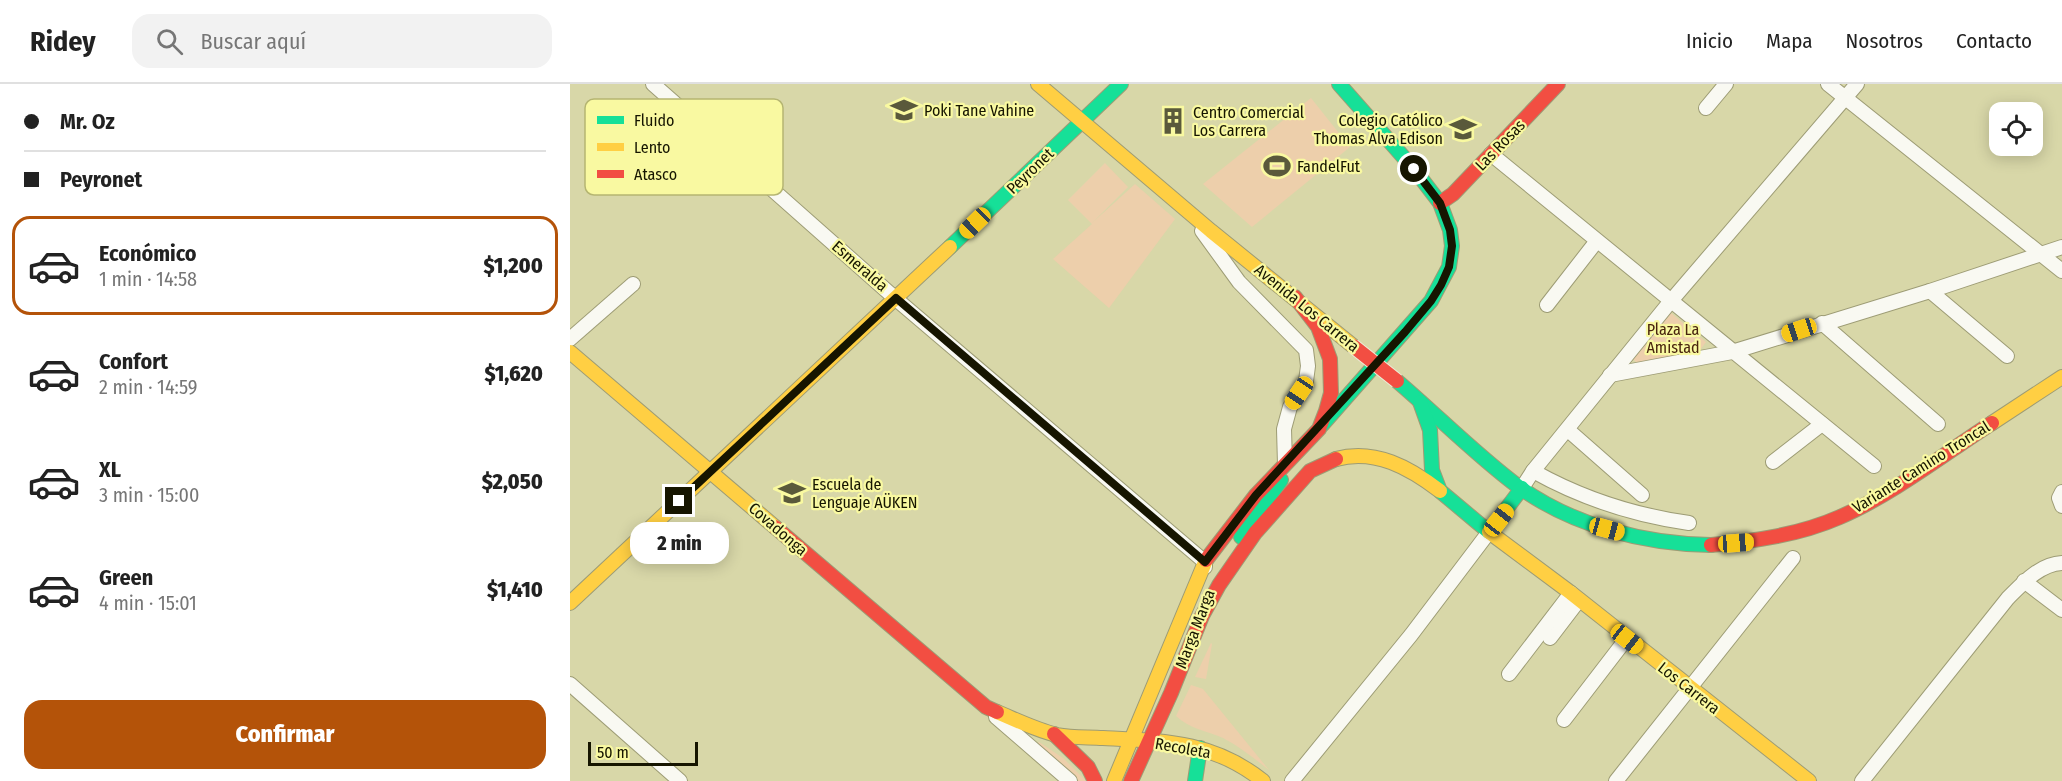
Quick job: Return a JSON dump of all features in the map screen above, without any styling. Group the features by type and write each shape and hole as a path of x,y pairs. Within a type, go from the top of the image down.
{"main road":[{"name":"Avenida Los Carrera","path":"1038,84 1194,216 1420,400"},
{"name":"Peyronet","path":"570,603 1121,84"},
{"name":"Marga Marga","path":"1114,781 1205,562 1256,495 1319,429 1431,301 1449,267 1452,246 1448,222 1440,203 1414,169 1338,84"},
{"name":"Las Rosas","path":"1440,203 1453,194 1558,84"},
{"path":"1294,297 1317,324 1328,349 1331,363 1329,404 1319,429"},
{"name":"Covadonga","path":"570,352 986,707 1054,734 1131,740"},
{"name":"Variante Camino Troncal","path":"1420,400 1522,488 1557,509 1607,529 1654,542 1690,546 1753,542 1776,538 1829,522 1868,503 2062,377"},
{"path":"1420,400 1430,430 1432,470 1440,491"},
{"name":"Marga Marga","path":"1131,781 1171,693 1202,616 1206,599 1222,565 1319,429"},
{"name":"Los Carrera","path":"1202,616 1219,585 1255,533 1310,471 1339,457 1375,457 1417,474 1440,491 1489,532 1809,781"},
{"path":"1489,532 1522,488"},
{"path":"1054,734 1088,767 1095,781"},
{"name":"Recoleta","path":"1131,740 1200,748 1221,754 1255,772 1263,781"},
{"path":"1195,781 1194,771 1200,748"}],"street":[{"name":"Esmeralda","path":"653,84 670,99"},
{"path":"1706,108 1726,84"},
{"path":"1828,84 2062,271"},
{"path":"1522,488 1533,471 1670,302 1857,84"},
{"path":"1491,154 1596,242 1874,466"},
{"name":"Esmeralda","path":"779,195 1205,562"},
{"name":"Avenida Los Carrera","path":"1194,216 1208,241 1239,282 1297,338 1306,350 1308,366 1305,381 1290,407 1284,429 1285,464"},
{"path":"1547,305 1596,242"},
{"path":"1610,375 1732,352 1822,322 1930,291 2062,247"},
{"path":"570,339 633,284"},
{"path":"1930,291 2007,357"},
{"path":"1822,322 1938,424"},
{"path":"1773,462 1822,424"},
{"path":"1568,430 1642,495"},
{"path":"1533,471 1556,484 1621,509 1651,518 1689,522"},
{"path":"2062,492 2059,498 2062,506"},
{"path":"1292,781 1411,635 1489,532"},
{"path":"1616,781 1793,558"},
{"path":"1205,562 1206,599"},
{"path":"1862,781 2008,598 2024,581 2038,572 2062,563"},
{"path":"2024,581 2062,610"},
{"path":"1550,638 1575,597"},
{"path":"1509,674 1575,597"},
{"path":"1564,720 1627,639"},
{"path":"570,684 680,781"},
{"name":"Covadonga","path":"986,707 1070,781"}],"green space":[{"name":"FandelFut","path":"1311,98 1350,147 1252,227 1203,184"},
{"path":"1105,163 1128,187 1092,223 1135,184 1175,219 1109,308 1053,259 1092,224 1068,200"},
{"name":"Plaza La Amistad","path":"1671,313 1706,342 1700,350 1638,364 1633,359"},
{"path":"1211,643 1206,679 1195,677"},
{"path":"1191,685 1203,689 1269,770 1229,741 1192,726 1176,716"},
{"path":"1039,742 1063,758 1086,781 1075,781 1034,746"}],"traffic: fast":[{"path":"950,247 1121,84"},
{"path":"1322,425 1431,301 1449,267 1452,246 1450,230 1440,203 1414,169 1339,84"},
{"path":"1397,381 1488,462 1540,501 1610,530 1660,541 1711,545"},
{"path":"1420,402 1430,430 1432,470 1440,491 1489,532 1522,488"},
{"path":"1241,537 1281,480"},
{"path":"1195,781 1200,748"}],"traffic: slow":[{"path":"1038,84 1211,231 1353,346"},
{"path":"570,603 950,247"},
{"path":"570,352 775,527"},
{"path":"1992,423 2062,377"},
{"path":"1336,459 1350,456 1378,458 1404,468 1440,491"},
{"path":"1489,532 1571,593 1809,781"},
{"path":"1114,781 1206,560"},
{"path":"997,712 1057,735 1167,742 1187,746 1225,758 1263,781"}],"traffic: jam":[{"path":"1440,203 1453,194 1558,84"},
{"path":"1206,560 1256,495 1319,429 1326,411 1331,393 1330,359 1318,327 1295,297"},
{"path":"1353,346 1397,381"},
{"path":"1711,545 1777,536 1840,517 1899,485 1992,423"},
{"path":"1131,781 1171,693 1202,616 1219,585 1255,533 1310,471 1336,459"},
{"path":"775,527 986,707 997,712"},
{"path":"1054,734 1088,767 1095,781"}],"place":[{"name":"Poki Tane Vahine","path":"904,110"},
{"name":"Centro Comercial Los Carrera","path":"1173,121"},
{"name":"Colegio Católico Thomas Alva Edison","path":"1463,129"},
{"name":"FandelFut","path":"1277,166"},
{"name":"Escuela de Lenguaje AÜKEN","path":"792,493"}],"route":[{"path":"679,501 896,298 1205,562 1256,495 1319,429 1405,332 1441,285 1449,267 1452,246 1450,230 1440,203 1414,169"}]}
